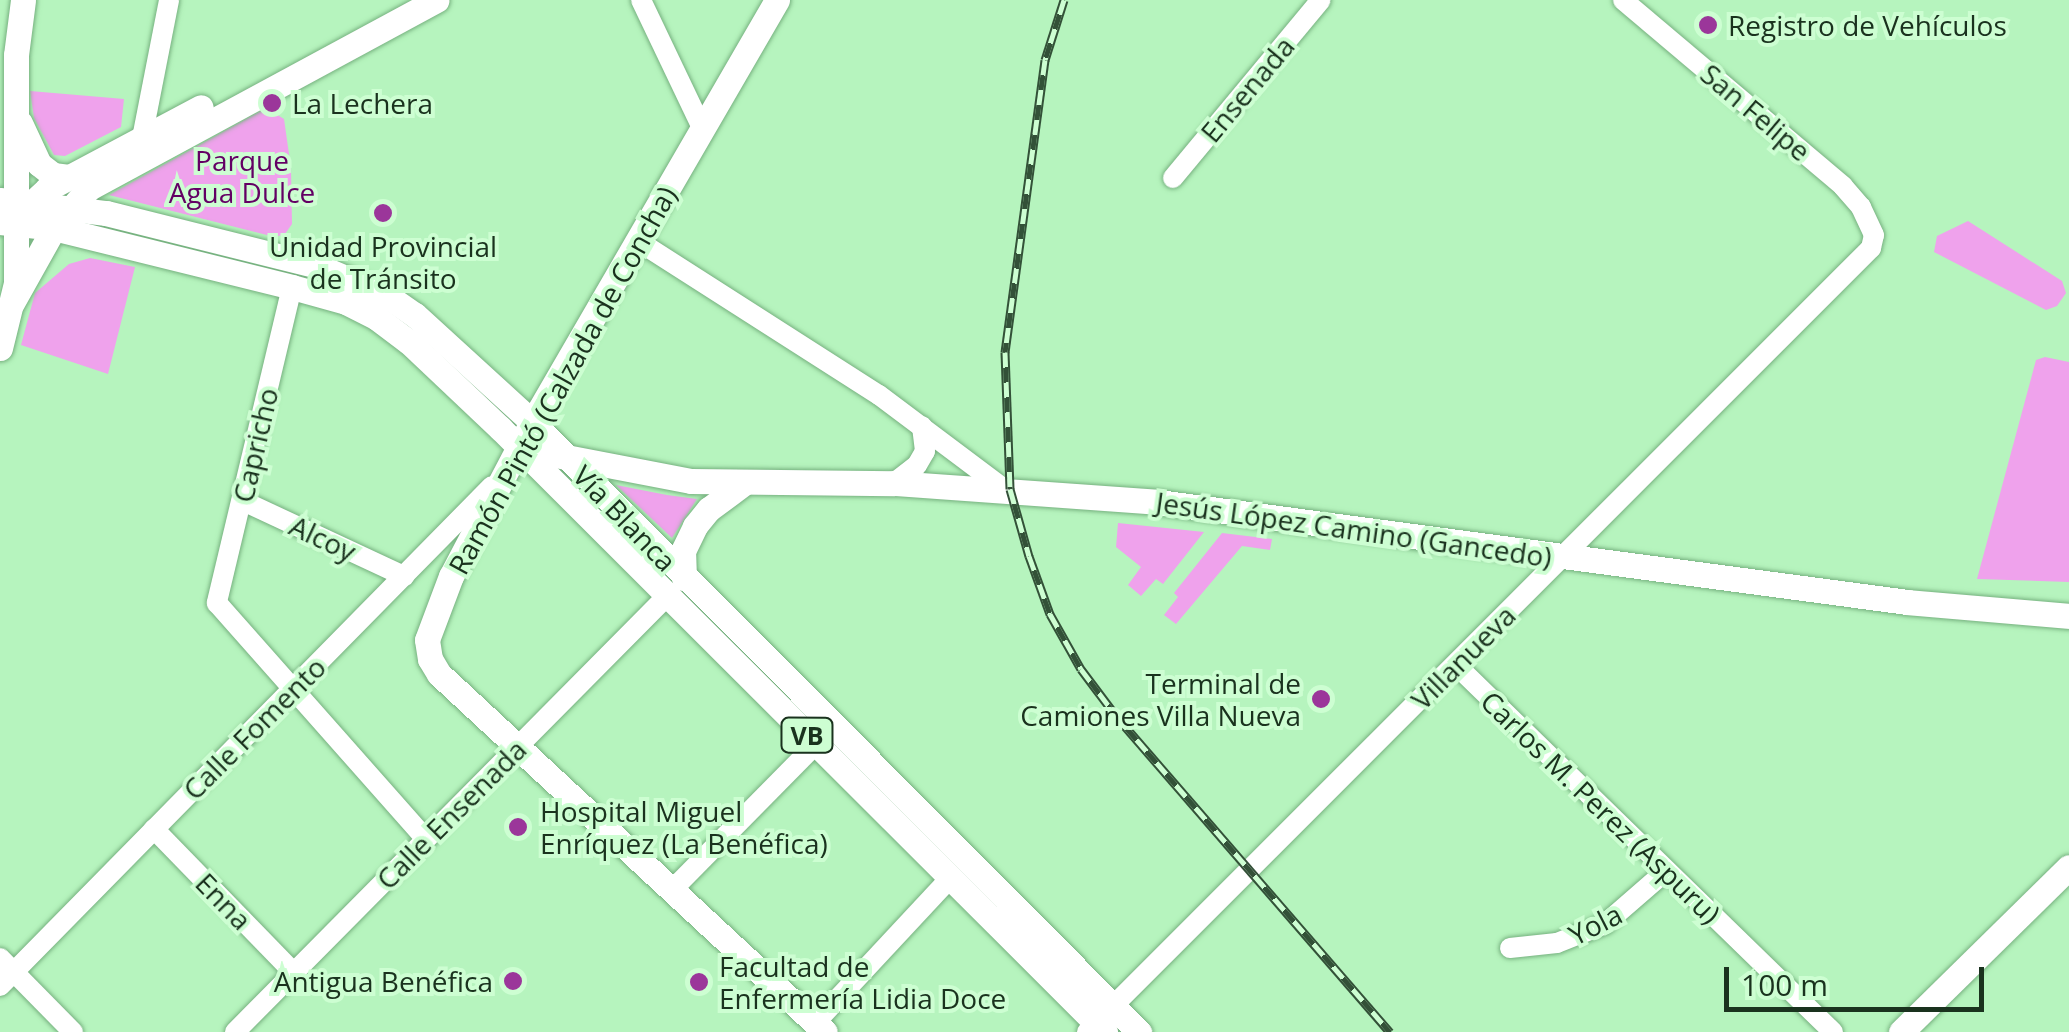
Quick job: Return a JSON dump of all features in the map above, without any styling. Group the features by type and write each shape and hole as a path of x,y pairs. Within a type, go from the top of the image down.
{"main road":[{"path":"12,303 11,207 22,0"},
{"path":"11,207 405,0"},
{"path":"0,348 12,303 54,228 89,188 436,0"},
{"name":"Ramón Pintó (Calzada de Concha)","path":"777,0 532,422 450,576 427,640 430,659 439,674 820,1027"},
{"path":"0,136 17,106"},
{"path":"17,106 22,134 39,164 53,175 69,177"},
{"name":"Vía Blanca","path":"11,207 70,206 315,266 386,294 450,343 565,456 675,587 816,744 951,877 1100,1023 1138,1032"},
{"name":"Vía Blanca","path":"11,207 54,228 292,286 346,302 377,318 437,367 513,459 675,587 1100,1023"},
{"path":"532,422 638,471"},
{"path":"513,459 565,456 638,471"},
{"name":"Jesús López Camino (Gancedo)","path":"638,471 690,481 894,483 1158,502 1929,604 2069,616"},
{"path":"675,587 683,552 695,526 709,509 744,482"},
{"path":"1929,604 2069,597"},
{"path":"1901,1032 2069,867"}],"street":[{"path":"142,138 168,0"},
{"path":"642,0 703,130"},
{"name":"Ensenada","path":"1172,178 1321,0"},
{"name":"San Felipe","path":"1623,0 1843,186 1861,207 1874,235"},
{"name":"Villanueva","path":"1100,1023 1860,259 1874,235"},
{"path":"638,241 922,426 1003,488"},
{"name":"Capricho","path":"292,286 217,603 292,690"},
{"path":"894,483 917,464 924,451 922,426"},
{"name":"Calle Fomento","path":"5,972 292,690 513,459"},
{"name":"Alcoy","path":"243,501 404,576"},
{"name":"Calle Ensenada","path":"235,1032 675,587"},
{"name":"Carlos M. Perez (Aspuru)","path":"1456,665 1833,1032"},
{"path":"292,690 426,839"},
{"path":"672,890 816,744"},
{"name":"Enna","path":"154,829 294,972"},
{"name":"Yola","path":"1510,948 1558,943 1604,924 1666,871"},
{"path":"820,1027 951,877"},
{"path":"5,972 73,1032"}],"green space":[{"path":"30,91 124,99 121,127 65,156 54,155 34,118"},
{"name":"Parque Agua Dulce","path":"266,108 284,119 291,168 292,224 285,234 275,237 109,195"},
{"path":"1968,221 2062,281 2066,293 2057,306 2046,310 1934,252 1937,236"},
{"path":"90,258 135,267 108,374 21,345 35,293 69,264"},
{"path":"2045,357 2069,362 2069,582 1977,579 2036,360"},
{"path":"616,485 667,495 697,499 672,538"},
{"path":"1118,523 1204,532 1163,584 1156,579 1141,596 1128,585 1141,567 1116,547"},
{"path":"1222,533 1272,539 1270,550 1242,546 1176,624 1164,615 1178,597 1174,593"}],"railway":[{"path":"1064,0 1045,60 1005,352 1010,489 1029,556 1050,614 1081,669 1117,717 1390,1032"}],"place":[{"name":"Registro de Vehículos","path":"1708,25"},
{"name":"La Lechera","path":"272,103"},
{"name":"Unidad Provincial de Tránsito","path":"383,213"},
{"name":"Terminal de Camiones Villa Nueva","path":"1321,699"},
{"name":"Hospital Miguel Enríquez (La Benéfica)","path":"518,827"},
{"name":"Antigua Benéfica","path":"513,981"},
{"name":"Facultad de Enfermería Lidia Doce","path":"699,982"}]}
